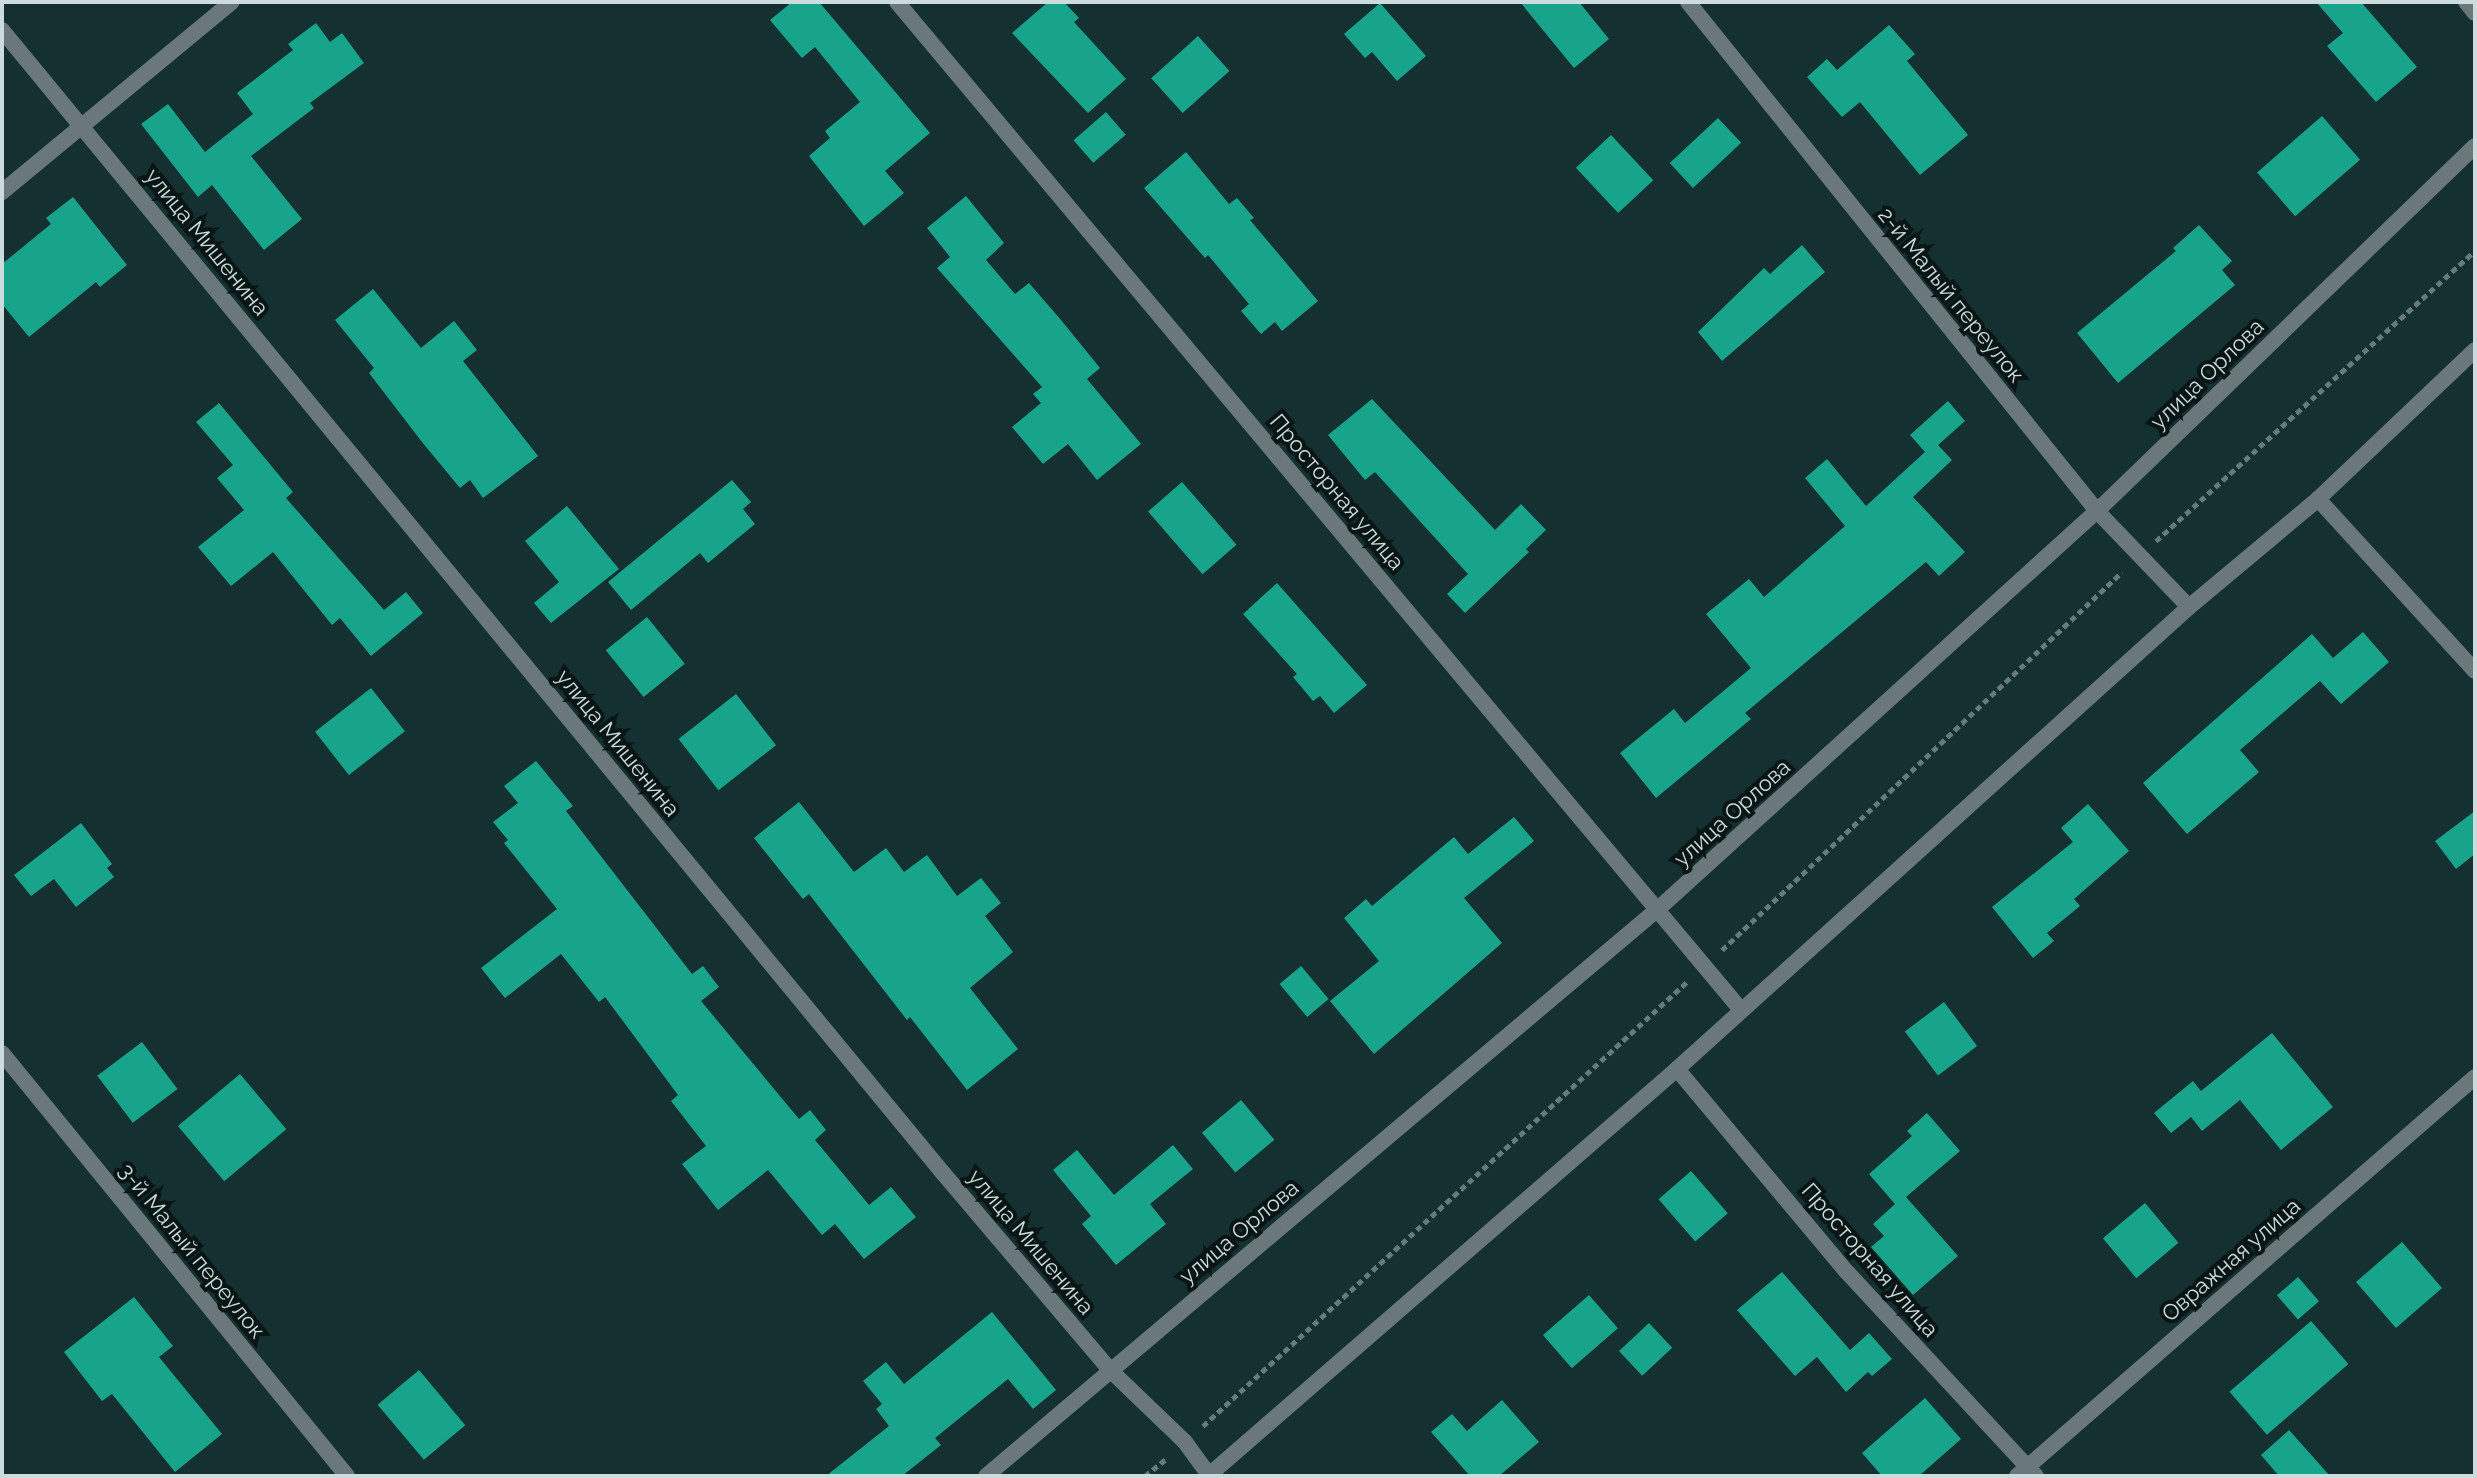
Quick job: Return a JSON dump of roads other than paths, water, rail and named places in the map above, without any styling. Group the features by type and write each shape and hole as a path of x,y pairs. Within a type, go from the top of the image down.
{"street":[{"path":"2,192 81,123 232,2"},
{"name":"Просторная улица","path":"897,2 1741,1010"},
{"name":"2-й Малый переулок","path":"1688,2 2097,511 2189,607"},
{"path":"2466,2 2475,13"},
{"name":"улица Мишенина","path":"2,30 933,1161 1109,1369 1185,1442 1209,1476"},
{"name":"улица Орлова","path":"986,1476 1109,1369 1658,909 2097,511 2475,146"},
{"path":"1209,1476 1677,1069 2189,607 2318,499 2475,350"},
{"path":"2318,499 2475,671"},
{"name":"3-й Малый переулок","path":"2,1053 347,1476"},
{"name":"Просторная улица","path":"1677,1069 1847,1272 2027,1473"},
{"name":"Овражная улица","path":"2027,1473 2475,1077"}]}
